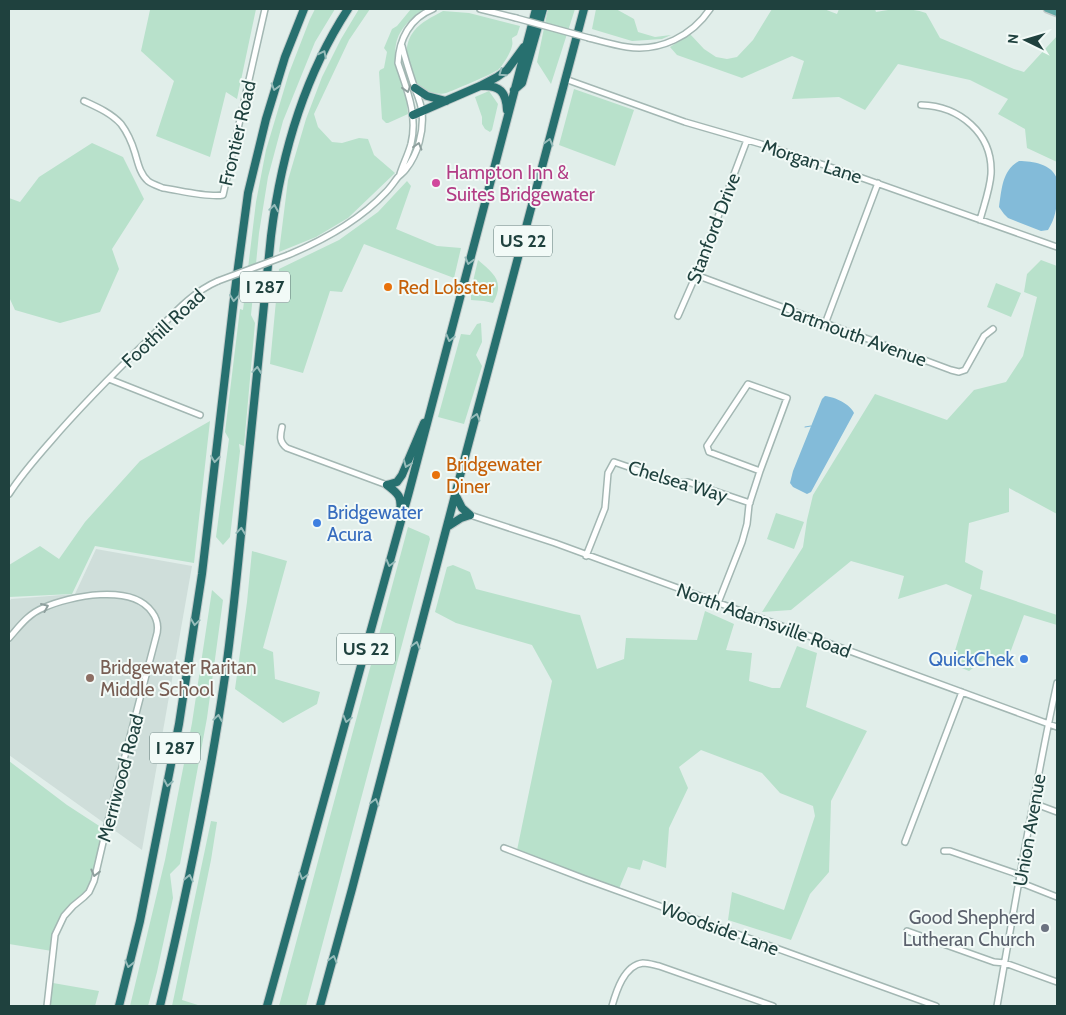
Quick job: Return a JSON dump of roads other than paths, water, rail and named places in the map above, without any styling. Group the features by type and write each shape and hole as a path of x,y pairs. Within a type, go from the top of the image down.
{"highway":[{"name":"I 287","path":"119,1006 140,921 180,724 201,583 248,193 266,119 285,57 304,9"},
{"name":"I 287","path":"160,1006 196,845 225,675 277,191 287,146 300,104 318,63 348,9"},
{"name":"US 22","path":"268,1006 396,540 536,9"},
{"path":"514,91 522,83 543,9"},
{"name":"US 22","path":"320,1006 583,9"},
{"path":"413,115 497,77 507,70 527,43"},
{"path":"480,86 495,86 502,91 506,100 507,120"},
{"path":"415,88 427,96 446,101"},
{"path":"387,485 397,482 402,475 432,405"},
{"path":"387,485 396,492 401,502 396,540"},
{"path":"447,527 461,518 470,515 460,505 455,494"}],"main road":[{"path":"1047,9 1057,13"}],"street":[{"name":"Frontier Road","path":"84,101 115,117 129,138 141,173 147,180 162,188 209,195 223,195 265,9"},
{"name":"Foothill Road","path":"400,175 410,147 413,115 398,63 399,56 404,34 408,27 421,15 433,9"},
{"path":"480,9 589,38 638,48 663,44 687,34 704,19 710,9"},
{"name":"Foothill Road","path":"9,494 12,484 61,429 191,298 205,287 218,281 321,241 352,221 380,198 400,175 405,172 418,146 422,125 422,111 402,46"},
{"name":"Morgan Lane","path":"565,79 684,122 747,140 878,183 1057,247"},
{"path":"921,105 943,108 958,114 971,124 982,137 988,150 991,173 988,193 980,220"},
{"name":"Stanford Drive","path":"678,316 747,140"},
{"path":"825,324 878,183"},
{"name":"Dartmouth Avenue","path":"696,274 825,324 959,372 968,367 984,336 993,329"},
{"path":"109,379 200,415"},
{"name":"Chelsea Way","path":"718,603 742,542 750,504 760,471 788,398 748,384 707,446 709,452 760,471"},
{"path":"282,427 280,440 287,448 387,485"},
{"name":"Chelsea Way","path":"586,556 605,508 608,473 614,462 675,483 688,482 750,504"},
{"name":"North Adamsville Road","path":"470,515 540,538 1057,727"},
{"name":"Merriwood Road","path":"9,638 23,621 42,608 64,600 89,596 113,595 137,599 149,607 158,623 158,631 94,881 84,898 64,916 56,935 47,1006"},
{"name":"Union Avenue","path":"997,1006 1033,803 1057,683"},
{"path":"905,842 962,692"},
{"path":"1033,803 1057,812"},
{"name":"Woodside Lane","path":"504,848 936,1006"},
{"path":"944,851 950,851 1020,875"},
{"path":"1019,882 1057,896"},
{"path":"907,931 1057,982"},
{"path":"612,1006 624,976 639,964 645,963 659,966 773,1006"}],"water":[{"path":"1019,161 1041,164 1055,174 1057,179 1056,209 1048,230 1041,231 1008,218 999,207 1006,175 1013,165"},
{"path":"825,396 842,402 854,413 811,492 807,494 793,487 790,483 793,471 822,399"}],"waterway":[{"path":"805,427 811,426"}],"place":[{"name":"Hampton Inn & Suites Bridgewater","path":"436,183"},
{"name":"Red Lobster","path":"388,287"},
{"name":"Bridgewater Diner","path":"436,475"},
{"name":"Bridgewater Acura","path":"317,523"},
{"name":"QuickChek","path":"1024,659"},
{"name":"Bridgewater Raritan Middle School","path":"90,678"},
{"name":"Good Shepherd Lutheran Church","path":"1045,928"}]}
